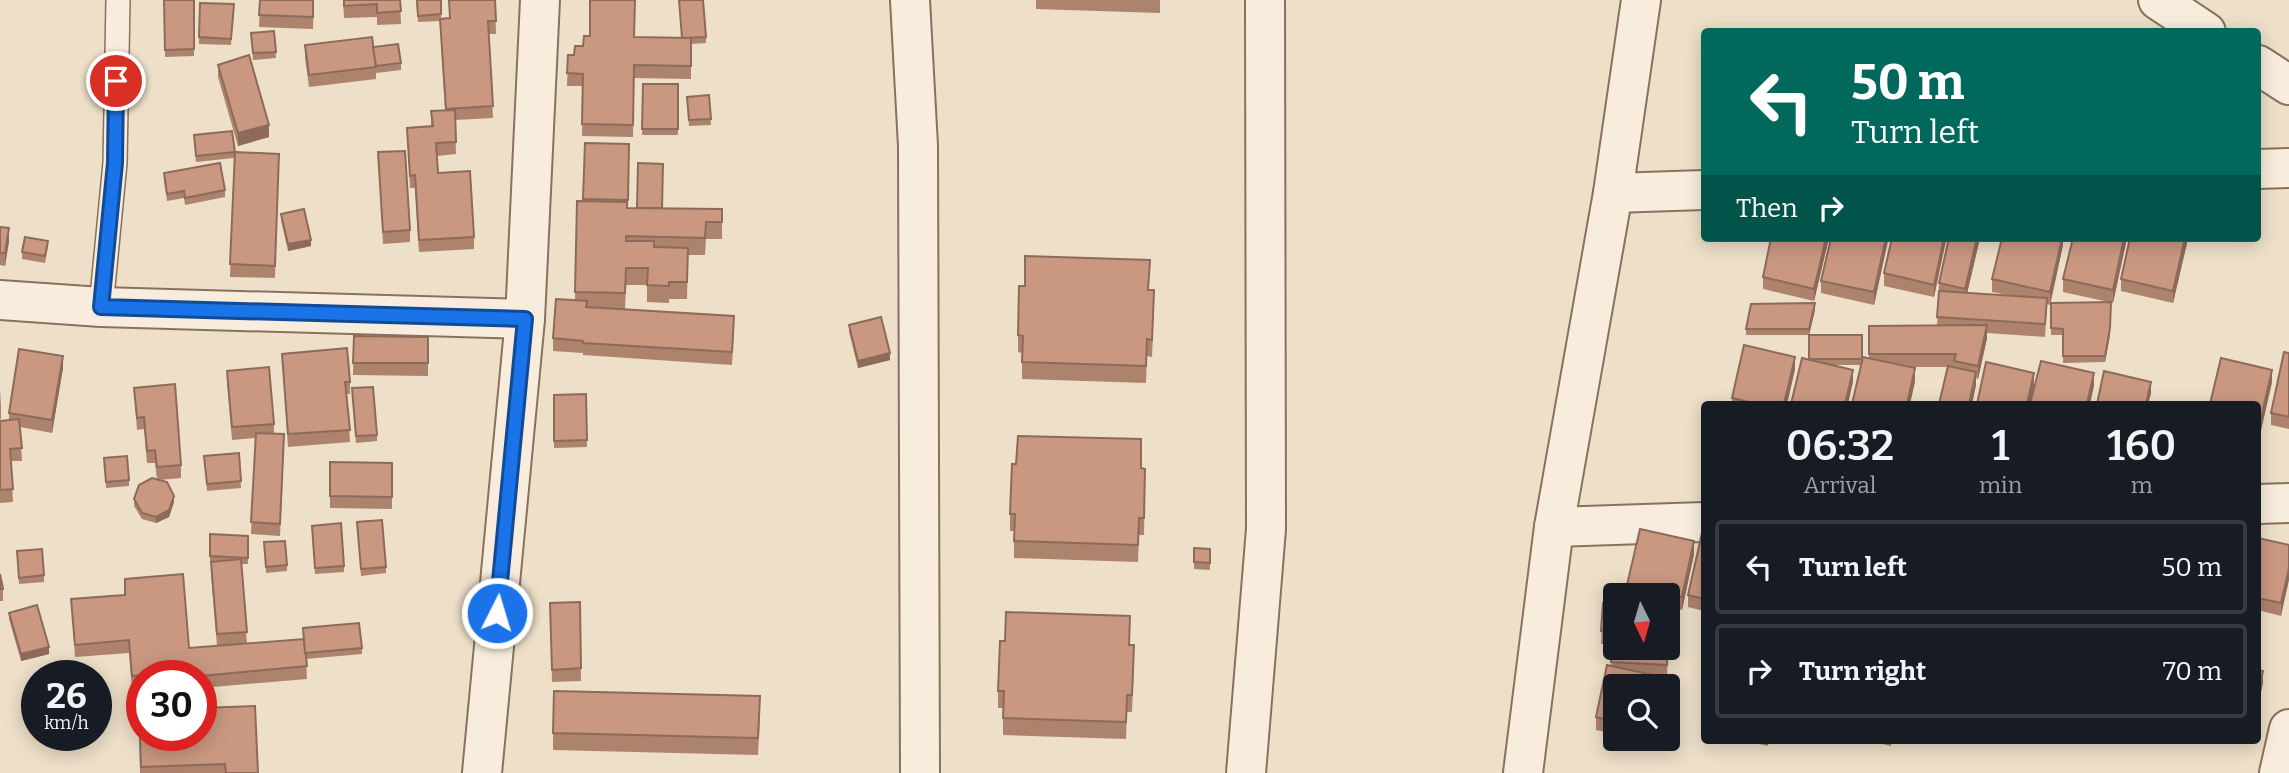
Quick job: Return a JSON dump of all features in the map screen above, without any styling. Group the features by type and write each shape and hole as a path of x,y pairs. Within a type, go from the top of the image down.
{"street":[{"path":"482,773 525,319 540,0"},
{"path":"910,0 918,146 920,773"},
{"path":"1246,773 1266,529 1265,0"},
{"path":"1523,773 1554,527 1613,193 1641,0"},
{"path":"2158,0 2200,28"},
{"path":"2261,67 2289,85"},
{"path":"2261,169 2289,168"},
{"path":"1613,193 1701,190"},
{"path":"0,300 101,307 525,319"},
{"path":"2261,504 2289,503"},
{"path":"1554,527 1701,522"},
{"path":"2279,773 2289,729"}],"lane":[{"path":"101,307 115,163 118,0"}],"building":[{"path":"164,0 194,0 194,49 165,50"},
{"path":"260,0 313,0 313,17 259,15"},
{"path":"344,0 400,0 401,11 377,13 377,4 344,6"},
{"path":"417,0 441,0 441,14 418,16"},
{"path":"449,0 495,0 496,21 488,21 493,106 446,109 440,19 450,18"},
{"path":"590,0 635,0 634,37 691,38 691,66 634,65 633,125 582,124 583,74 567,73 568,55 574,55 575,46 583,46 584,36 590,36"},
{"path":"679,0 703,0 706,37 682,38"},
{"path":"200,3 234,4 231,39 199,37"},
{"path":"274,31 276,52 253,53 251,33"},
{"path":"372,37 376,67 309,75 305,45"},
{"path":"398,44 401,63 376,66 373,47"},
{"path":"249,55 269,125 238,133 218,65"},
{"path":"643,84 678,84 678,129 642,129"},
{"path":"709,95 711,119 689,120 687,97"},
{"path":"455,110 456,142 436,143 438,173 470,171 474,237 419,240 415,175 410,176 407,128 433,126 431,111"},
{"path":"232,131 235,152 196,156 194,135"},
{"path":"585,143 629,144 628,200 583,199"},
{"path":"405,151 410,230 383,232 378,152"},
{"path":"235,152 279,154 275,266 230,264"},
{"path":"220,163 225,190 185,198 184,191 167,194 164,173"},
{"path":"638,163 663,164 662,208 637,208"},
{"path":"577,201 627,202 627,208 722,209 722,222 706,222 705,238 626,236 626,241 654,241 654,247 688,248 687,282 669,282 669,286 647,285 648,268 626,268 625,293 575,292"},
{"path":"304,209 311,240 288,244 281,214"},
{"path":"0,227 9,228 5,253 0,253"},
{"path":"25,237 48,241 45,256 22,252"},
{"path":"1770,242 1825,242 1814,289 1763,277"},
{"path":"1830,242 1885,242 1874,292 1821,281"},
{"path":"1891,242 1943,242 1934,285 1884,273"},
{"path":"1948,242 1976,242 1965,289 1939,283"},
{"path":"2001,242 2061,242 2050,292 1992,279"},
{"path":"2072,242 2123,242 2113,290 2063,279"},
{"path":"2129,242 2184,242 2173,291 2121,279"},
{"path":"1025,256 1150,260 1148,290 1154,290 1152,340 1147,339 1146,366 1022,362 1023,336 1018,335 1019,286 1025,286"},
{"path":"1939,291 2047,298 2045,324 1937,317"},
{"path":"556,299 587,301 586,307 734,316 732,352 583,343 553,338"},
{"path":"2111,302 2105,356 2063,356 2063,329 2051,328 2051,303"},
{"path":"1815,303 1809,329 1746,329 1751,304"},
{"path":"881,317 890,353 858,361 849,325"},
{"path":"1987,325 1978,366 1954,361 1956,354 1869,354 1869,326"},
{"path":"1809,335 1862,335 1862,359 1809,359"},
{"path":"354,336 428,337 428,363 353,363"},
{"path":"1744,345 1795,357 1785,401 1745,401 1732,398"},
{"path":"347,348 350,382 345,382 350,430 288,434 282,354"},
{"path":"19,349 63,356 52,420 9,413"},
{"path":"2284,352 2289,353 2289,417 2271,413"},
{"path":"1863,357 1915,368 1908,401 1853,401"},
{"path":"1802,358 1853,370 1846,401 1792,401"},
{"path":"2221,358 2272,370 2261,418 2261,401 2211,401"},
{"path":"2041,361 2094,373 2088,401 2031,401"},
{"path":"1986,362 2034,373 2028,401 1978,401"},
{"path":"1948,366 1976,372 1970,401 1940,401"},
{"path":"269,367 274,424 232,427 227,371"},
{"path":"2104,371 2151,382 2147,401 2098,401"},
{"path":"175,384 181,465 157,467 155,450 147,451 144,417 137,418 134,388"},
{"path":"373,387 377,435 356,436 352,388"},
{"path":"586,394 587,440 554,441 554,395"},
{"path":"19,419 22,448 10,449 13,489 0,490 0,421"},
{"path":"256,433 284,434 280,524 251,522"},
{"path":"1018,436 1141,439 1141,468 1145,469 1144,518 1139,518 1138,545 1014,541 1015,514 1010,514 1012,464 1016,464"},
{"path":"239,453 241,481 207,484 204,456"},
{"path":"127,456 129,480 106,482 104,458"},
{"path":"330,462 392,463 392,497 330,496"},
{"path":"152,478 167,482 174,496 169,510 156,517 142,513 134,499 139,485"},
{"path":"382,520 386,567 361,569 357,522"},
{"path":"341,523 344,566 315,568 312,526"},
{"path":"1640,529 1694,541 1682,597 1680,583 1627,583"},
{"path":"210,534 248,536 248,558 210,556"},
{"path":"1701,537 1701,598 1688,595"},
{"path":"2261,539 2289,545 2289,568 2281,603 2261,599"},
{"path":"285,541 287,565 266,567 264,542"},
{"path":"1194,548 1210,549 1210,563 1194,562"},
{"path":"42,549 44,575 19,578 17,551"},
{"path":"241,559 247,632 217,634 211,562"},
{"path":"183,574 189,648 304,639 307,666 217,674 217,660 131,660 129,640 75,645 71,599 125,595 125,579"},
{"path":"580,602 581,668 552,670 550,603"},
{"path":"37,605 49,647 21,654 9,613"},
{"path":"1006,612 1130,616 1129,645 1134,645 1132,695 1127,695 1126,722 1003,718 1004,691 998,691 1000,641 1005,641"},
{"path":"359,623 362,648 305,653 303,628"},
{"path":"1611,660 1667,660 1667,665"},
{"path":"1607,665 1649,674 1605,674"},
{"path":"1603,684 1603,719 1596,717"},
{"path":"554,691 760,696 758,738 553,733"},
{"path":"255,706 258,773 226,773 225,764 141,767 140,751 217,751 217,707"}],"route":[{"path":"116,81 115,163 101,307 525,319 497,613"}]}
